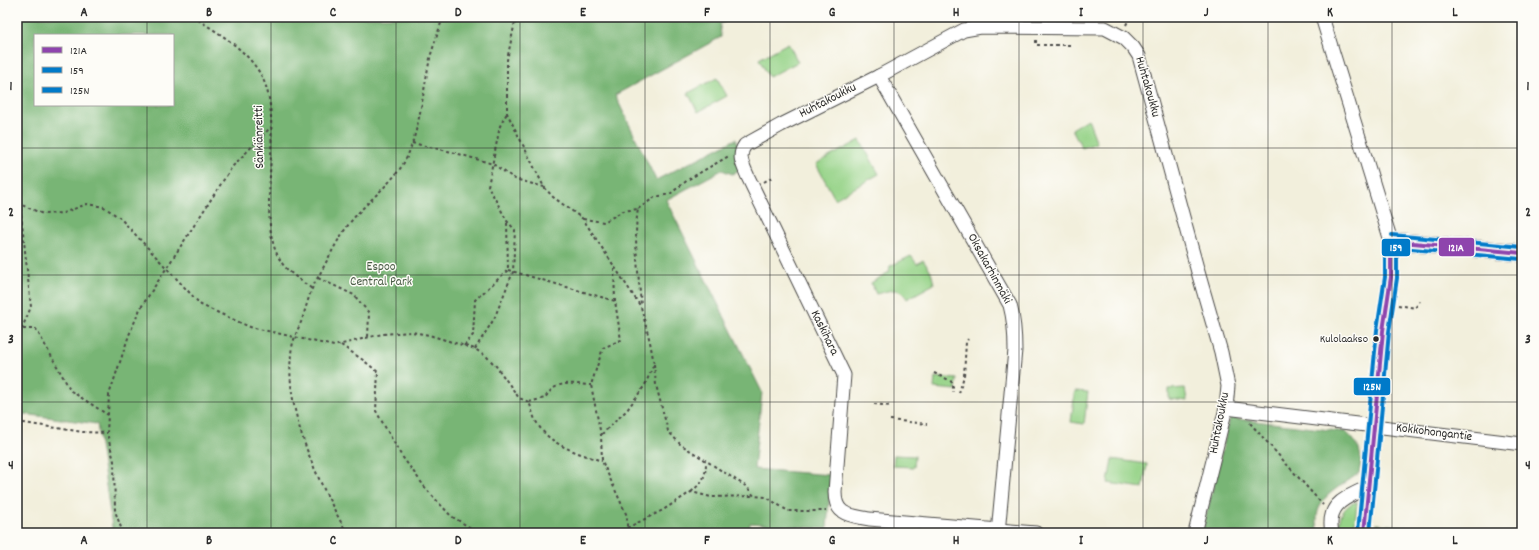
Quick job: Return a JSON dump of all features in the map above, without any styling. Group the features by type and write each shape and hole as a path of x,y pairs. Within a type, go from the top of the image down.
{"street":[{"path":"1322,17 1391,241 1391,277 1383,331 1364,533"},
{"name":"Huhtakoukku","path":"741,157 745,145 957,34 972,28 1105,28 1119,34 1127,40 1139,56 1221,352 1232,409 1195,533"},
{"name":"Oksakarhinmäki","path":"879,76 1010,305 1014,328 1015,350 998,531"},
{"name":"Kaskihara","path":"741,157 844,375 835,492 835,500 843,512"},
{"path":"1391,241 1522,253"},
{"name":"Kokkohongantie","path":"1232,409 1522,444"},
{"path":"1332,533 1332,517 1337,504 1352,494 1368,487"},
{"path":"843,512 870,519 998,531 1036,533"}],"path":[{"name":"Sänkiänreitti","path":"193,17 225,36 237,47 261,75 267,90 271,127 269,215 273,245 279,260 289,271 312,289"},
{"path":"347,533 311,460 298,422 292,387 291,354 294,338 312,289 346,226 397,172 406,157 412,143 431,54 443,17"},
{"path":"516,17 507,60 507,113 544,187 553,197 582,219 641,307"},
{"path":"1036,36 1036,45 1073,45"},
{"path":"474,349 494,319 513,272 515,230 507,221 488,186 500,126 507,113"},
{"path":"124,533 115,511 114,460 107,433 109,395 129,335 140,309 232,167 271,127"},
{"path":"412,143 452,152 493,164 515,179 544,187"},
{"path":"582,219 604,222 623,211 638,209 655,197 670,194 689,179 726,157 741,157"},
{"path":"17,340 31,308 18,204 43,214 63,213 87,204 104,207 120,218 201,305 250,327 334,346 382,334 412,332 429,334 474,349 486,356 519,398 529,402 545,398 551,389 564,383 592,385"},
{"path":"638,209 636,219 641,307 654,364 656,385 668,431 680,444 747,487 754,496"},
{"path":"464,346 473,335 475,300 508,270 507,221"},
{"path":"614,266 615,301 621,340 603,348 592,385 601,435 602,461 627,516 627,528 625,533"},
{"path":"508,270 615,301"},
{"path":"318,278 354,295 369,313 368,338"},
{"path":"1398,298 1397,305 1415,308 1420,302"},
{"path":"23,329 36,329 71,391 108,415"},
{"path":"959,393 964,376 966,342 968,339"},
{"path":"341,345 378,372 376,411 401,455 427,490 451,516 479,533"},
{"path":"601,435 630,405 644,385 654,364"},
{"path":"934,373 952,383 953,392"},
{"path":"529,402 537,423 554,442 576,452 602,461"},
{"path":"874,404 891,406"},
{"path":"1232,409 1323,505"},
{"path":"890,420 927,424"},
{"path":"17,422 83,432 107,433"},
{"path":"627,528 663,510 691,492 701,483 706,470 706,460"},
{"path":"691,492 711,497 754,496 766,498 788,511 843,512"}],"green space":[{"name":"Espoo Central Park","path":"17,17 734,17 720,24 721,37 615,95 656,180 736,139 738,146 736,158 739,170 732,174 722,170 666,200 762,392 754,469 831,475 827,529 750,523 749,533 113,533 97,424 17,413"},
{"path":"788,43 798,62 769,77 759,59"},
{"path":"717,78 727,96 698,112 688,93"},
{"path":"1088,119 1097,143 1082,148 1072,129"},
{"path":"860,140 879,174 835,199 816,164"},
{"path":"911,256 917,264 923,260 931,272 934,284 907,299 897,290 876,294 871,283 889,272 890,266"},
{"path":"935,377 957,379 956,390 934,388"},
{"path":"1185,388 1187,401 1169,399 1169,389"},
{"path":"1075,391 1088,392 1084,424 1071,422"},
{"path":"1230,418 1346,432 1354,441 1359,450 1361,460 1359,473 1334,490 1321,503 1317,521 1319,533 1202,533"},
{"path":"894,455 915,456 914,467 893,466"},
{"path":"1112,459 1147,464 1143,488 1108,483"},
{"path":"1357,502 1354,533 1340,533 1339,523 1342,514 1348,506"},
{"path":"1377,524 1460,531 1460,533 1376,533"}],"transit line":[{"name":"125N","path":"1392,235 1522,247"},
{"name":"125N","path":"1358,532 1377,330 1385,277 1385,241"},
{"name":"121A","path":"1391,241 1522,253"},
{"name":"121A","path":"1364,533 1383,331 1391,277 1391,241"},
{"name":"159","path":"1370,533 1389,332 1397,278 1397,241"},
{"name":"159","path":"1390,247 1521,259"}],"place":[{"name":"Kulolaakso","path":"1376,339"}]}
